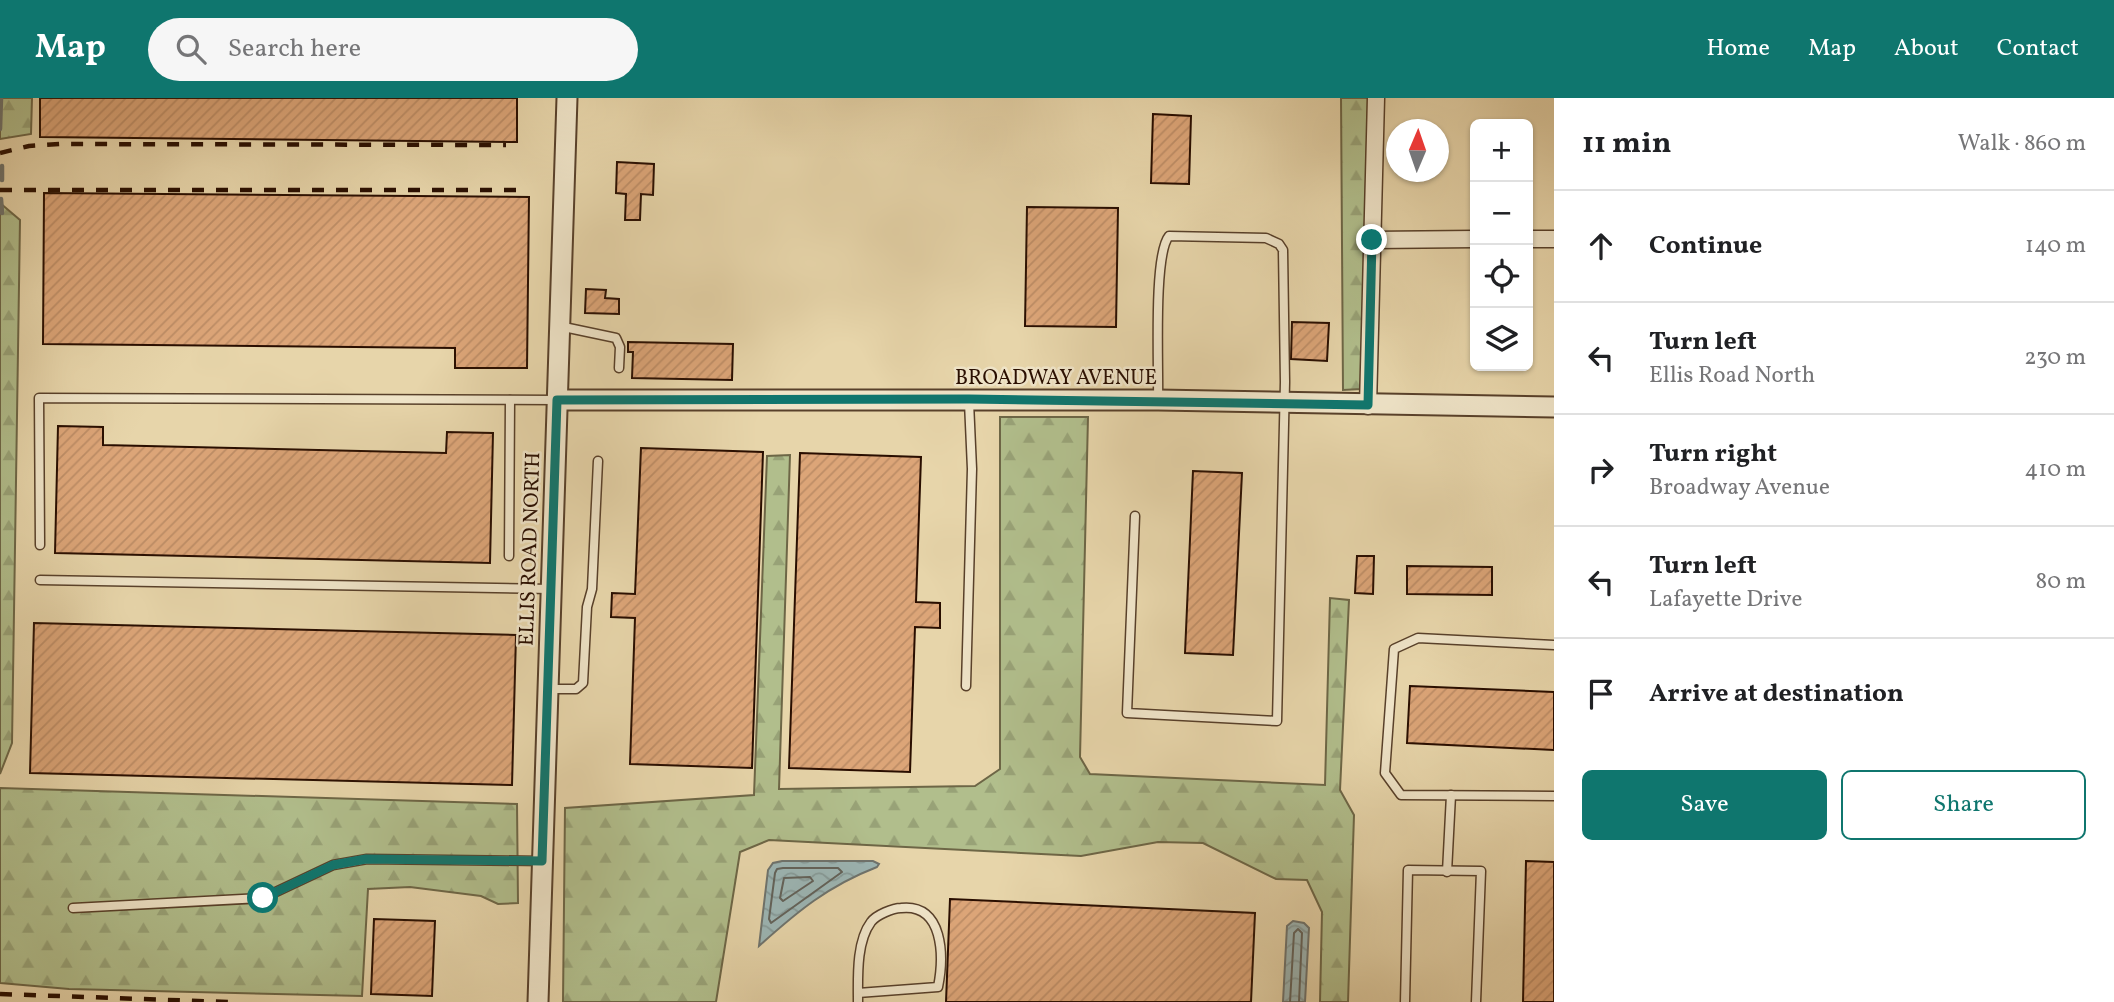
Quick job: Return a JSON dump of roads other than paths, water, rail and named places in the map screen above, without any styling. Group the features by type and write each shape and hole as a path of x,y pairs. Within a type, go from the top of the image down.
{"street":[{"name":"ELLIS ROAD NORTH","path":"538,1002 567,98"},
{"path":"1368,405 1376,98"},
{"path":"1372,240 1470,239"},
{"path":"1533,239 1554,239"},
{"name":"BROADWAY AVENUE","path":"557,400 1158,400 1554,407"}],"lane":[{"path":"1135,516 1127,713 1277,720 1284,403 1283,250 1279,244 1266,238 1170,236 1165,241 1161,256 1158,400"},
{"path":"559,326 616,338 620,347 619,368"},
{"path":"40,545 39,398 557,400"},
{"path":"966,686 972,469 969,399"},
{"path":"509,556 510,400"},
{"path":"548,689 576,690 583,683 587,607 592,589 598,461"},
{"path":"40,580 551,589"},
{"path":"1554,645 1418,638 1394,649 1385,773 1401,795 1554,796"},
{"path":"1447,872 1451,795"},
{"path":"73,908 263,898 333,865 366,859 542,861"},
{"path":"1405,1002 1408,870 1481,872 1476,1002"},
{"path":"915,907 927,914 939,936 943,964 939,987 858,998 862,941 872,920 896,908 915,907"}],"water":[{"path":"873,861 879,864 814,900 759,946 768,870 773,863"},
{"path":"1293,921 1304,923 1309,928 1305,1002 1283,1002 1287,926"}],"waterway":[{"path":"0,129 1,98"},
{"path":"2,166 2,180"},
{"path":"1,199 2,213"}],"railway":[{"path":"0,153 29,146 60,144 506,145"},
{"path":"0,190 528,190"},
{"path":"0,994 228,1002"}]}
